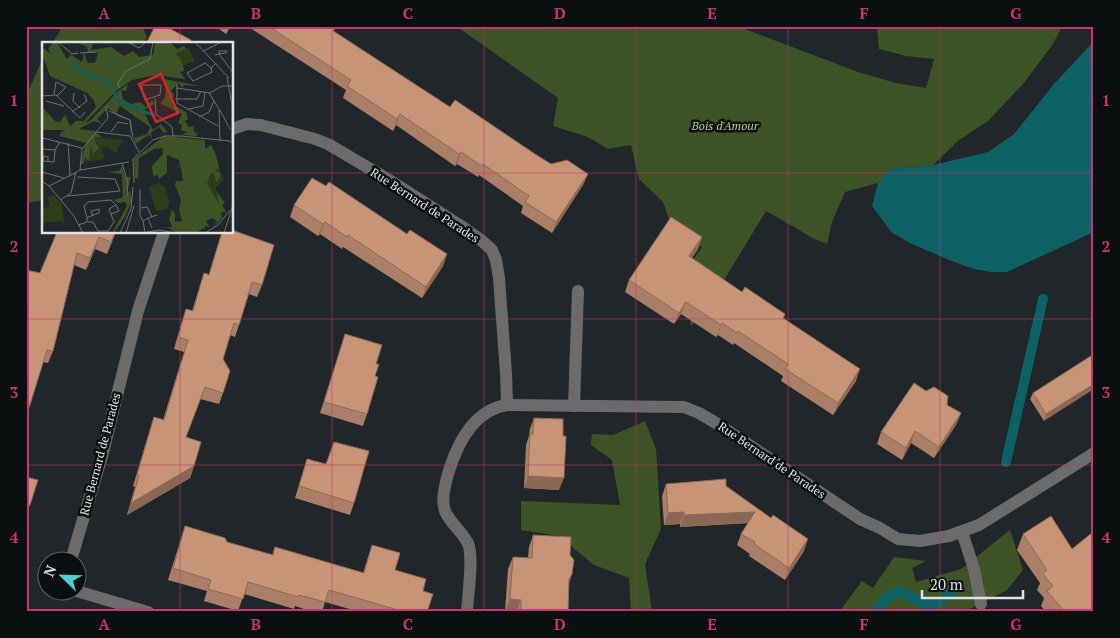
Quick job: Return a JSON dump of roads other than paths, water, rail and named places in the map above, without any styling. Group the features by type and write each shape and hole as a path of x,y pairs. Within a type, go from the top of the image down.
{"street":[{"name":"Rue Bernard de Parades","path":"234,128 247,124 261,125 322,142 454,221 492,250 499,278 507,405 684,407 700,413 716,423 860,519 898,539 920,541 962,532 980,525 1094,453"},
{"name":"Rue Bernard de Parades","path":"74,550 102,456 138,311 163,234"},
{"path":"574,406 578,291"},
{"path":"467,612 469,546 446,513 443,500 444,486 451,464 466,432 486,412 496,407 507,405"},
{"path":"962,532 974,569 982,604"},
{"path":"88,594 148,612"}],"water":[{"path":"1094,41 1094,232 1007,272 991,272 974,269 954,262 912,244 891,232 872,206 878,183 890,169 933,165 988,152 1014,134 1054,84"}],"waterway":[{"path":"1006,462 1043,299"},
{"path":"875,612 886,598 899,591 928,606 941,601 952,591"}],"park label":[{"name":"Bois d'Amour","path":"725,125"}]}
